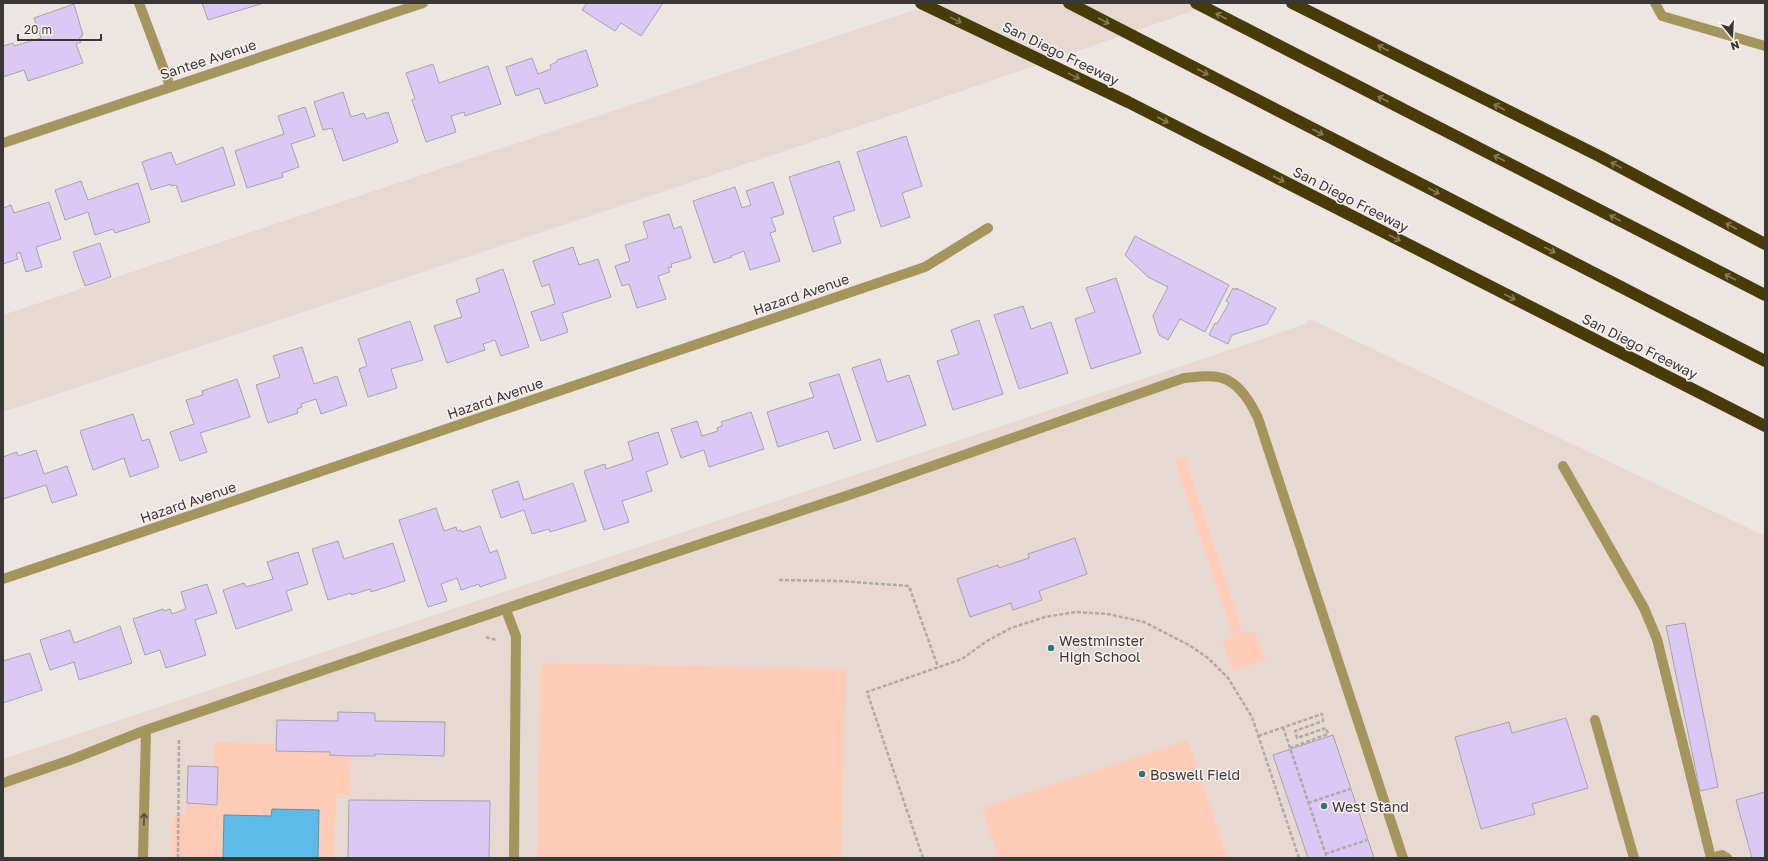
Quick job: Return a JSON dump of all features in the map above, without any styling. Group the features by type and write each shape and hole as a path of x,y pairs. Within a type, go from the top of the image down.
{"highway":[{"name":"San Diego Freeway","path":"921,3 1128,102 1765,426"},
{"path":"1069,3 1765,360"},
{"path":"1196,3 1765,295"},
{"path":"1292,3 1599,156 1765,244"}],"street":[{"path":"139,3 170,86"},
{"name":"Santee Avenue","path":"3,143 422,3"},
{"path":"1655,3 1662,16 1765,46"},
{"name":"Hazard Avenue","path":"3,579 925,267 988,228"},
{"path":"3,783 73,759 146,730 862,491 1184,378 1220,377 1234,385 1249,400 1258,418 1403,858"},
{"path":"1562,466 1644,608 1657,639 1711,858 1722,855 1727,858"},
{"path":"506,610 516,636 514,858"},
{"path":"1595,720 1634,858"},
{"path":"143,858 146,730"}],"path":[{"path":"779,580 840,581 909,586 938,667"},
{"path":"923,858 867,692 962,659 987,641 1012,628 1045,617 1075,612 1108,614 1144,622 1189,644 1208,658 1228,678 1252,717 1299,858"},
{"path":"479,640 487,637 495,639 498,642"},
{"path":"1258,736 1322,714 1323,721 1295,731 1297,738 1326,728 1328,734 1290,748"},
{"path":"1283,728 1326,858"},
{"path":"178,858 179,739"},
{"path":"1308,803 1350,789"},
{"path":"1325,854 1367,840"}],"shaded area":[{"path":"936,3 1216,3 904,111 3,412 3,315"},
{"name":"Westminster High School","path":"1310,319 1765,536 1765,858 3,858 3,759 1247,344 1305,324"},
{"path":"1185,459 1243,634 1255,631 1266,660 1233,671 1222,641 1234,637 1175,460"},
{"path":"541,663 846,669 841,858 537,858"},
{"name":"Boswell Field","path":"1188,740 1227,858 998,858 982,808"},
{"path":"214,742 274,744 275,752 330,752 350,756 351,795 336,795 334,858 172,858 173,815 186,814 188,766 214,767"}],"water":[{"path":"272,809 319,810 318,858 223,858 224,815 271,816"}],"building":[{"path":"202,3 264,3 208,20"},
{"path":"587,3 663,3 641,36 621,23 615,31 582,10"},
{"path":"74,4 83,35 79,38 81,42 76,44 83,63 28,81 24,70 3,77 3,46 13,43 14,46 41,38 34,18"},
{"path":"586,50 598,86 545,104 539,88 516,96 506,67 532,58 538,74 551,69 550,65 557,62 557,60"},
{"path":"433,64 439,83 488,66 501,104 465,116 464,112 451,116 456,132 426,142 412,100 415,99 406,73"},
{"path":"343,92 351,117 364,113 366,119 388,112 398,142 343,161 332,128 323,130 314,102"},
{"path":"305,107 315,136 291,144 299,167 282,173 283,177 247,188 235,151 284,134 278,116"},
{"path":"906,136 922,186 902,193 910,217 881,227 857,152"},
{"path":"223,147 235,185 182,202 176,185 171,186 171,184 151,190 142,162 171,152 176,165"},
{"path":"839,161 855,210 833,217 841,243 813,252 789,177"},
{"path":"81,181 88,200 138,183 150,222 115,233 113,229 95,235 88,212 65,220 55,190"},
{"path":"773,182 784,214 771,218 776,231 770,233 780,261 750,270 744,251 714,263 693,201 735,187 742,208 751,205 746,191"},
{"path":"49,202 61,239 36,247 42,267 26,272 20,252 16,254 18,259 3,264 3,208 11,205 14,213"},
{"path":"669,214 674,229 681,226 691,258 671,264 672,267 668,268 670,272 658,276 666,299 637,308 629,284 622,286 615,266 630,261 625,245 648,238 643,222"},
{"path":"1135,236 1229,285 1205,332 1180,319 1168,340 1159,335 1153,316 1168,287 1148,277 1125,255"},
{"path":"100,243 111,277 85,286 73,252"},
{"path":"573,247 579,265 598,259 611,297 562,313 568,332 541,341 531,312 555,304 549,284 542,287 533,261"},
{"path":"503,269 529,347 501,356 495,340 483,344 485,350 447,363 434,326 462,317 456,300 480,292 476,279"},
{"path":"1116,278 1141,353 1091,369 1075,319 1095,312 1086,288"},
{"path":"1233,288 1236,290 1236,288 1276,308 1267,324 1232,335 1228,344 1209,335 1215,323 1217,324 1229,303 1226,301"},
{"path":"1023,306 1031,329 1051,322 1068,373 1019,389 994,315"},
{"path":"979,320 1003,394 953,410 937,361 959,354 951,330"},
{"path":"410,321 423,360 391,369 397,388 368,397 359,369 367,366 358,339"},
{"path":"302,347 314,384 337,376 347,405 321,414 316,399 301,404 302,407 297,409 298,413 268,423 256,385 280,377 273,356"},
{"path":"880,359 887,382 909,375 926,425 877,442 852,368"},
{"path":"839,374 861,440 834,449 828,431 778,447 767,412 814,397 809,383"},
{"path":"237,379 250,417 200,433 207,452 180,461 170,432 194,424 186,400 203,395 202,391"},
{"path":"751,412 764,449 709,467 704,450 681,458 671,429 697,421 702,436 718,431 717,428 722,426 721,422"},
{"path":"133,414 142,441 149,439 159,467 130,477 124,458 93,470 80,431"},
{"path":"658,432 668,464 646,472 652,491 622,501 629,522 604,530 584,471 605,464 606,469 633,460 628,442"},
{"path":"36,450 44,474 67,466 77,495 52,503 46,485 3,499 3,457 17,452 18,456"},
{"path":"518,481 524,500 573,483 586,521 550,532 549,529 532,534 524,510 501,518 492,490"},
{"path":"436,508 444,531 456,527 457,531 461,530 462,532 480,526 490,553 497,550 506,578 480,587 479,584 461,590 457,578 441,584 447,601 428,607 399,520"},
{"path":"1075,538 1087,574 1039,591 1042,600 1013,610 1011,603 970,617 957,579 998,565 999,568 1029,558 1028,554"},
{"path":"338,541 344,559 393,543 405,581 371,592 370,589 328,600 312,549"},
{"path":"298,552 308,584 286,591 292,610 236,629 223,590 244,583 246,587 273,579 267,562"},
{"path":"207,584 217,613 195,620 206,655 166,668 160,650 145,655 133,619 163,609 164,611 170,609 172,614 186,609 181,592"},
{"path":"1685,623 1718,787 1700,791 1666,626"},
{"path":"120,626 132,663 79,680 74,662 50,670 40,640 70,630 74,643"},
{"path":"30,653 42,690 3,703 3,661"},
{"path":"338,712 375,713 375,721 445,722 444,756 375,754 375,756 350,756 330,755 330,752 276,751 277,720 338,721"},
{"path":"1566,718 1588,788 1532,804 1535,814 1481,829 1455,737 1509,722 1512,733"},
{"name":"West Stand","path":"1333,735 1374,858 1308,858 1273,755"},
{"path":"188,766 218,767 217,805 187,803"},
{"path":"1765,792 1765,858 1752,858 1736,800"},
{"path":"349,800 490,801 489,858 348,858"}],"place":[{"name":"Westminster High School","path":"1051,648"},
{"name":"Boswell Field","path":"1142,774"},
{"name":"West Stand","path":"1324,806"}]}
